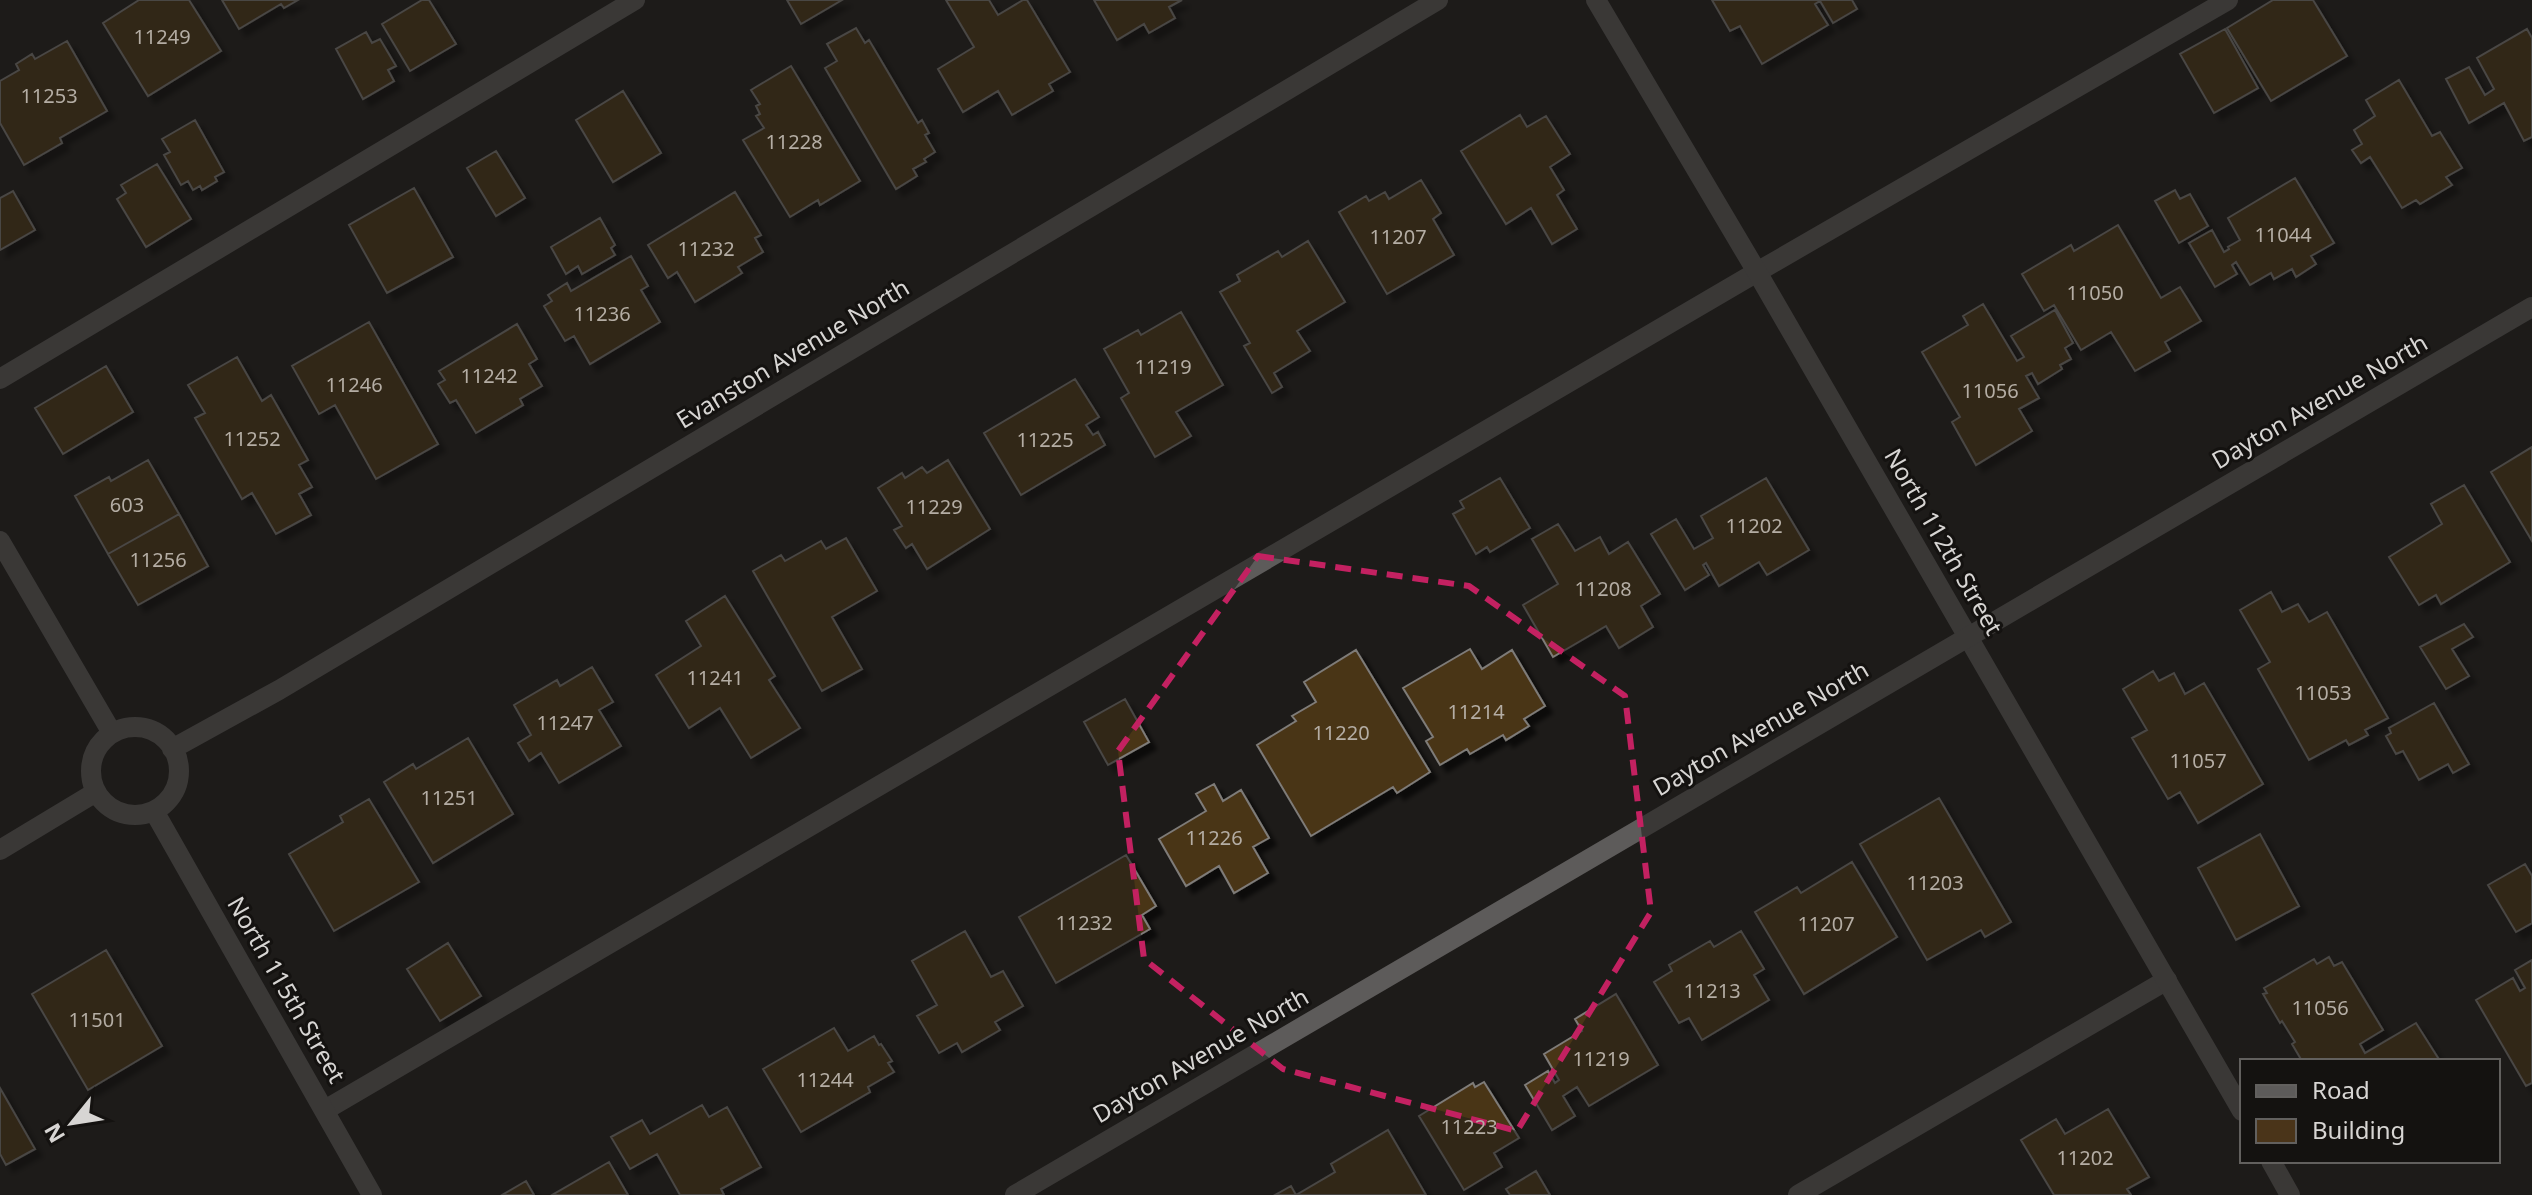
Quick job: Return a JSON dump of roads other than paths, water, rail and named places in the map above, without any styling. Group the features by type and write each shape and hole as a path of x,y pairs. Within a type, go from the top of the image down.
{"street":[{"path":"0,379 635,0"},
{"name":"Evanston Avenue North","path":"172,749 279,690 1438,0"},
{"name":"North 112th Street","path":"1596,0 1757,272 2240,1108"},
{"path":"325,1110 2228,0"},
{"name":"Dayton Avenue North","path":"1015,1195 2532,307"},
{"path":"0,541 112,733"},
{"path":"129,727 143,728 157,733 172,749 179,768 178,784 171,796 154,811 133,815 118,812 105,804 96,792 91,765 96,751 112,733 129,727"},
{"path":"0,850 96,792"},
{"name":"North 115th Street","path":"154,811 372,1195"},
{"path":"1798,1195 2167,980"},
{"path":"2272,1163 2290,1195"}]}
